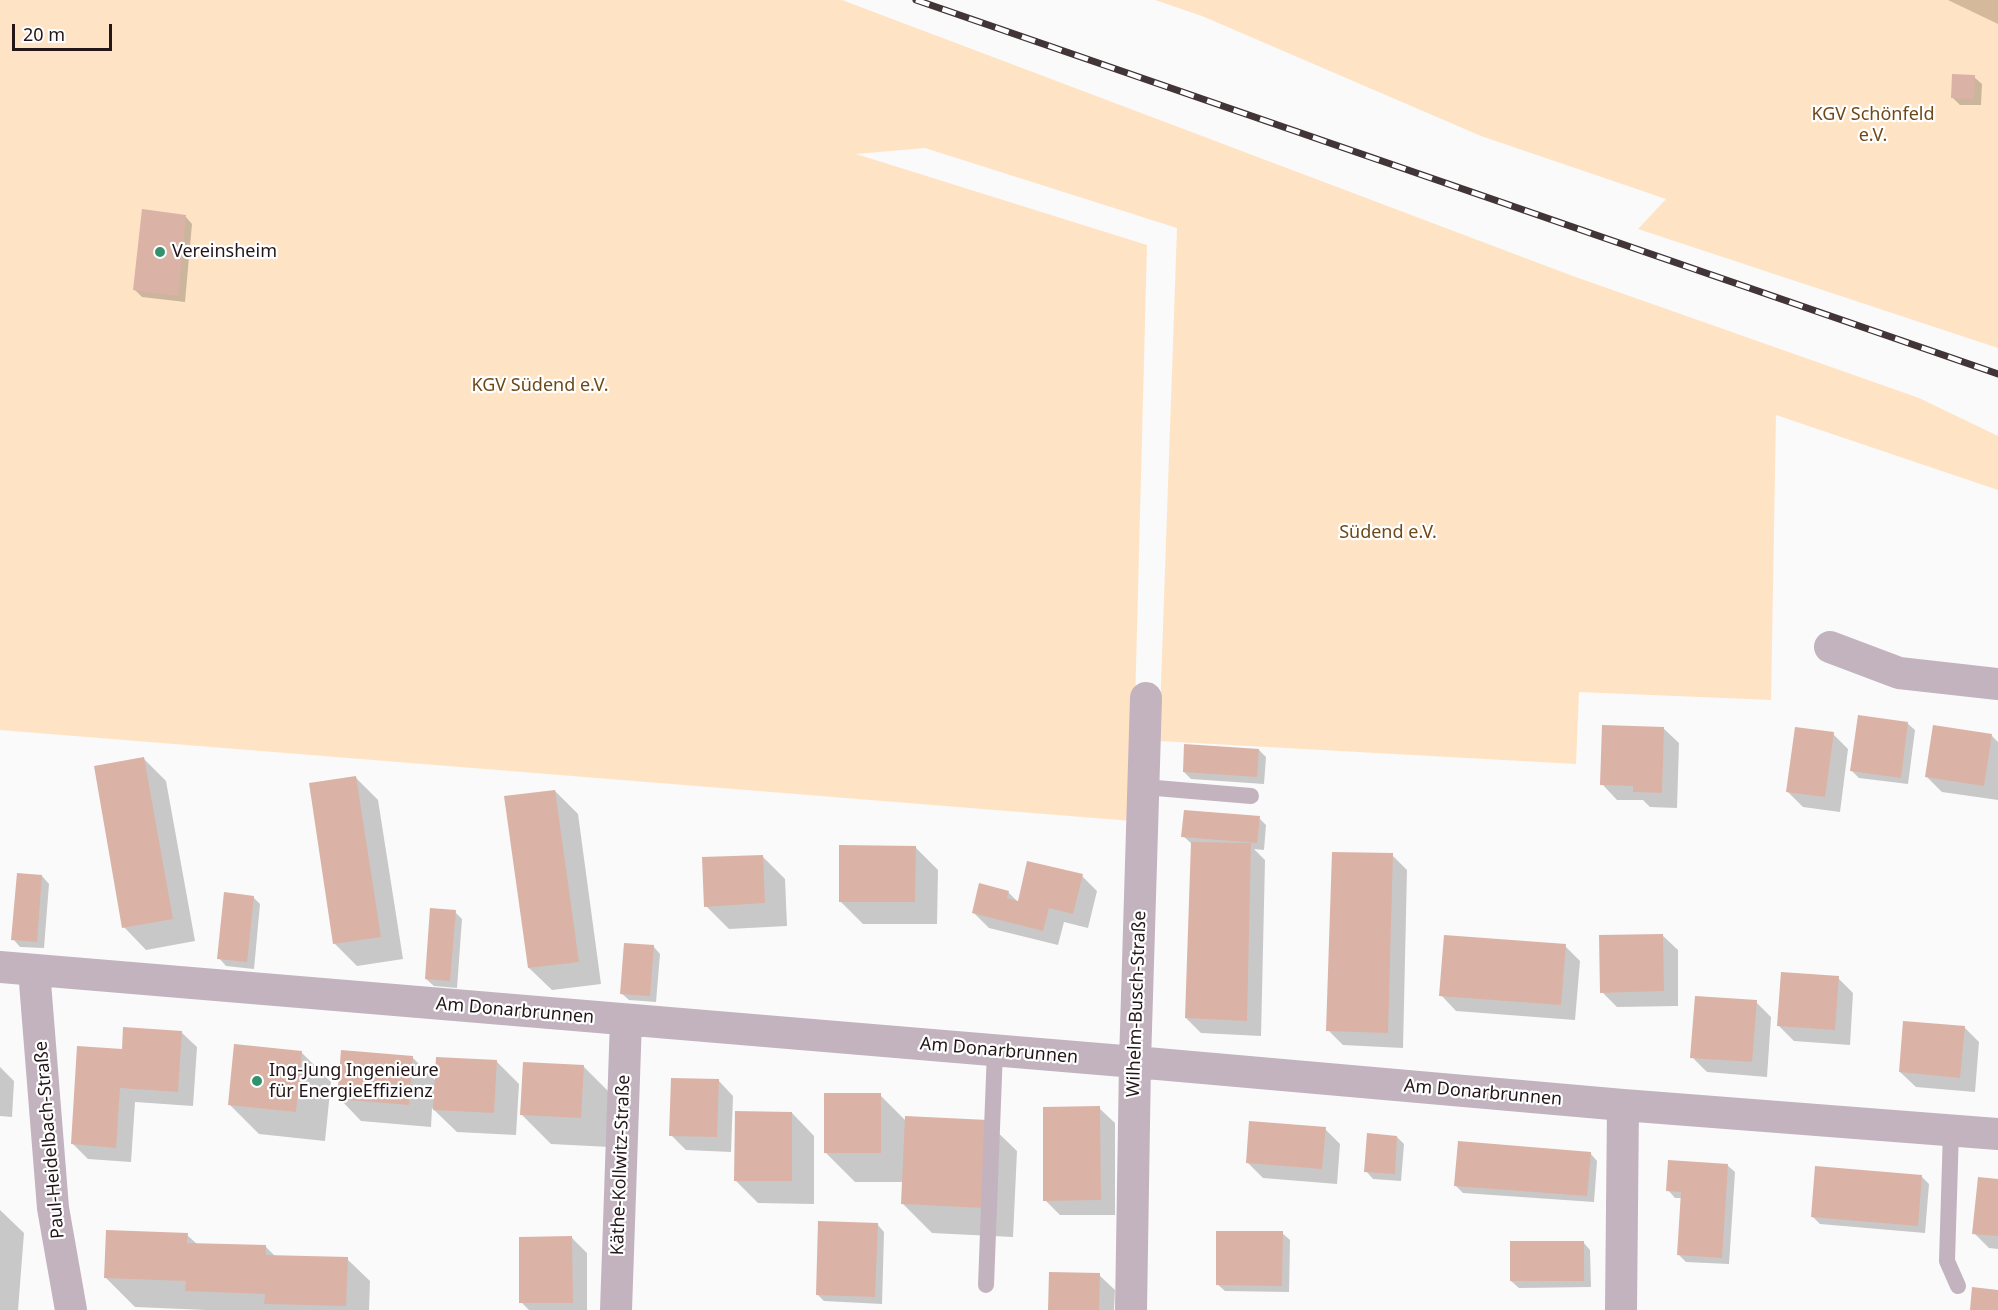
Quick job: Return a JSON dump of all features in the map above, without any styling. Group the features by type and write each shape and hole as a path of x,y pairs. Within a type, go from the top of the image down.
{"street":[{"path":"1830,647 1899,673 1998,684"},
{"name":"Wilhelm-Busch-Straße","path":"1131,1310 1135,1062 1146,698"},
{"name":"Am Donarbrunnen","path":"0,967 1623,1105 1998,1134"},
{"name":"Paul-Heidelbach-Straße","path":"34,970 53,1208 70,1310"},
{"name":"Käthe-Kollwitz-Straße","path":"616,1310 626,1020"},
{"path":"1621,1310 1623,1105"}],"lane":[{"path":"1143,787 1251,796"},
{"path":"986,1285 995,1050"},
{"path":"1951,1130 1947,1261 1958,1286"}],"green space":[{"name":"KGV Südend e.V.","path":"0,0 842,0 1570,275 1919,398 1998,436 1998,490 1776,415 1771,700 1579,692 1576,764 1159,741 1177,228 925,148 856,154 1147,245 1132,821 0,730"},
{"name":"KGV Schönfeld e.V.","path":"1155,0 1998,0 1998,348 1638,229 1666,199 1481,136 1202,16"}],"shaded area":[{"path":"1948,0 1998,0 1998,24"}],"building":[{"path":"1952,74 1975,75 1974,99 1951,98"},
{"name":"Vereinsheim","path":"142,209 186,215 178,296 133,290"},
{"path":"1858,715 1908,722 1901,778 1850,771"},
{"path":"1602,725 1664,727 1662,793 1633,792 1633,786 1600,785"},
{"path":"1933,725 1992,734 1984,786 1925,777"},
{"path":"1795,727 1834,732 1825,797 1786,792"},
{"path":"1184,744 1259,749 1257,777 1183,772"},
{"path":"144,757 173,919 122,928 94,766"},
{"path":"356,776 381,937 333,944 309,783"},
{"path":"555,790 579,962 528,968 504,796"},
{"path":"1184,810 1260,816 1257,843 1181,837"},
{"path":"1191,842 1251,843 1247,1021 1185,1018"},
{"path":"839,845 916,846 915,902 839,902"},
{"path":"1332,852 1393,853 1388,1033 1326,1031"},
{"path":"763,855 765,903 704,907 702,857"},
{"path":"1027,861 1083,874 1073,914 1049,908 1043,931 972,913 979,883 1009,891 1007,898 1018,901"},
{"path":"17,873 42,875 37,942 11,940"},
{"path":"224,892 254,896 247,962 217,959"},
{"path":"430,908 456,910 450,981 425,979"},
{"path":"1663,934 1664,991 1600,993 1599,935"},
{"path":"1444,935 1566,944 1561,1005 1439,996"},
{"path":"624,943 654,945 650,996 620,994"},
{"path":"1781,972 1839,976 1835,1030 1777,1026"},
{"path":"1695,996 1757,1000 1752,1062 1690,1058"},
{"path":"1903,1021 1965,1026 1960,1078 1899,1072"},
{"path":"123,1027 182,1031 178,1092 120,1088 116,1148 71,1144 77,1046 122,1049"},
{"path":"234,1044 302,1051 296,1112 228,1105"},
{"path":"341,1050 413,1056 409,1105 337,1099"},
{"path":"436,1057 497,1060 494,1113 433,1110"},
{"path":"523,1062 584,1065 581,1118 520,1115"},
{"path":"671,1078 719,1079 717,1137 669,1136"},
{"path":"824,1093 881,1093 881,1153 824,1153"},
{"path":"1100,1106 1101,1200 1043,1201 1043,1107"},
{"path":"735,1111 792,1112 792,1181 734,1181"},
{"path":"905,1116 988,1120 984,1208 901,1204"},
{"path":"1249,1121 1326,1127 1322,1169 1246,1163"},
{"path":"1367,1133 1397,1136 1395,1174 1364,1172"},
{"path":"1458,1141 1591,1152 1587,1196 1454,1186"},
{"path":"1668,1160 1728,1164 1722,1258 1677,1255 1681,1192 1666,1191"},
{"path":"1815,1166 1922,1175 1918,1226 1811,1217"},
{"path":"1978,1177 1998,1179 1998,1236 1972,1234"},
{"path":"818,1221 878,1223 875,1297 816,1295"},
{"path":"106,1230 188,1233 187,1243 266,1245 266,1255 348,1257 346,1306 264,1304 265,1294 185,1291 186,1281 104,1278"},
{"path":"1216,1231 1283,1231 1282,1286 1216,1285"},
{"path":"572,1236 573,1303 519,1303 519,1237"},
{"path":"1510,1241 1584,1241 1584,1281 1510,1281"},
{"path":"1049,1272 1100,1273 1099,1310 1048,1310"},
{"path":"1972,1287 1998,1290 1998,1310 1970,1310"}],"railway":[{"path":"916,0 1998,374"}],"place":[{"name":"Vereinsheim","path":"160,252"},
{"name":"Ing-Jung Ingenieure für EnergieEffizienz","path":"257,1081"}],"park label":[{"name":"Südend e.V.","path":"1388,533"}]}
